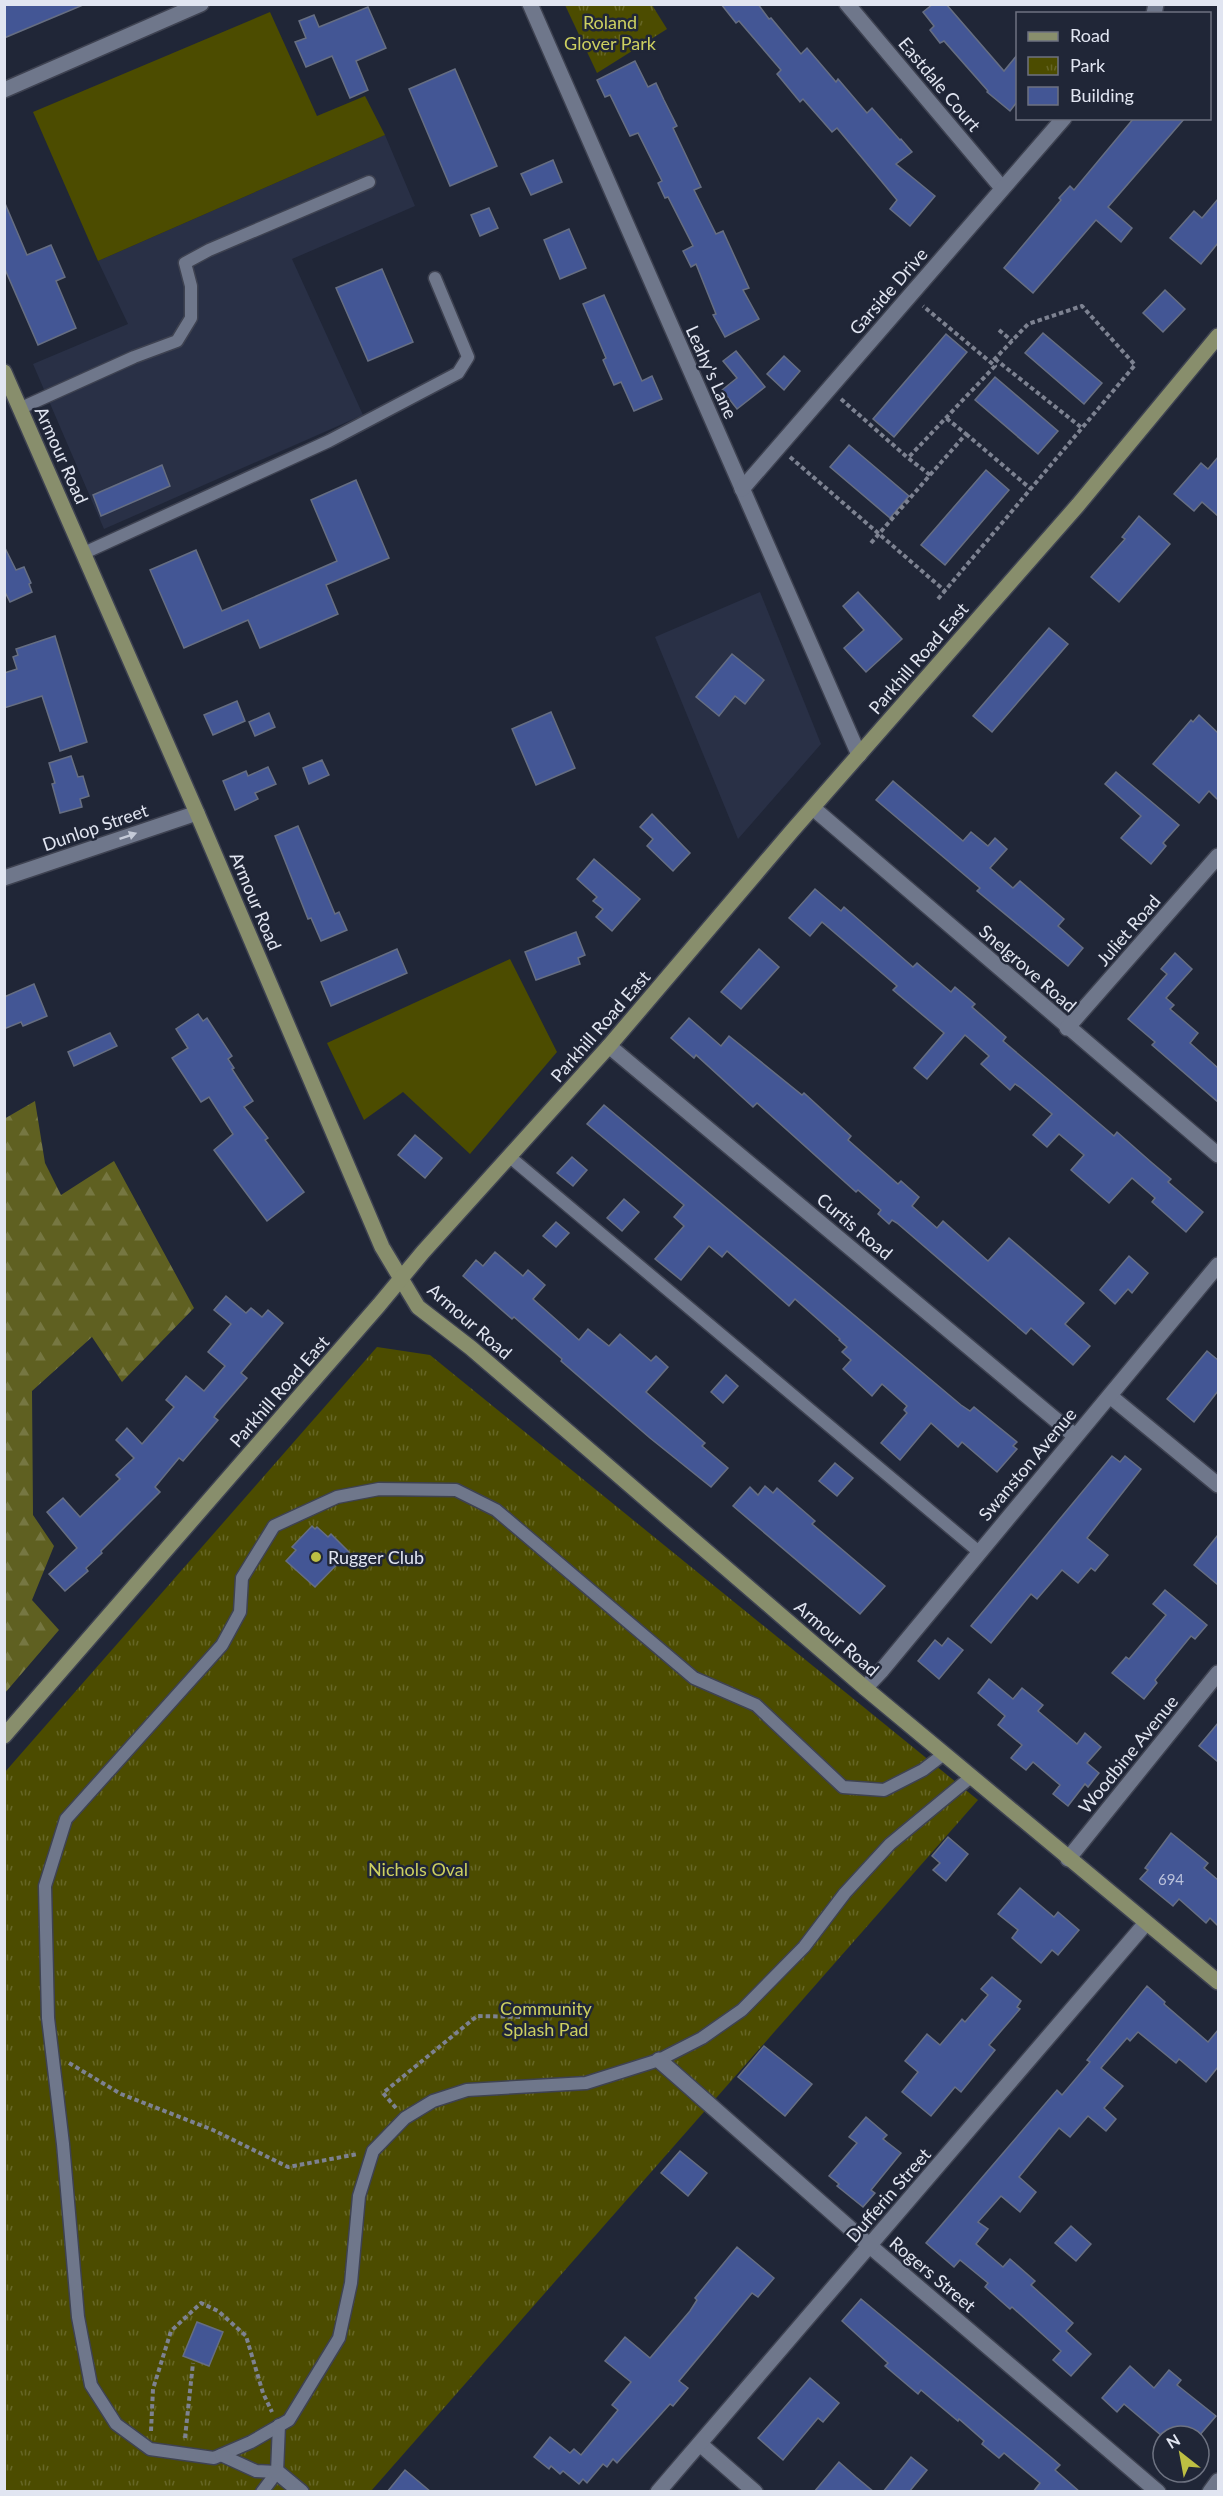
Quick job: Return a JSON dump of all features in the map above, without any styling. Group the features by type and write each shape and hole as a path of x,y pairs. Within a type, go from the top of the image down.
{"main road":[{"name":"Parkhill Road East","path":"4,1736 400,1278 609,1046 1078,505 1218,336"},
{"name":"Armour Road","path":"4,372 197,813 382,1247 418,1306 471,1347 865,1688 1218,1982"}],"street":[{"path":"4,90 184,8 201,4"},
{"name":"Leahy's Lane","path":"530,4 859,755"},
{"name":"Eastdale Court","path":"847,4 1002,188"},
{"name":"Garside Drive","path":"742,489 1062,120"},
{"name":"Snelgrove Road","path":"813,808 1067,1028 1218,1155"},
{"name":"Dunlop Street","path":"4,878 197,813"},
{"name":"Juliet Road","path":"1067,1028 1218,856"},
{"name":"Curtis Road","path":"609,1046 1076,1436"},
{"name":"Swanston Avenue","path":"865,1688 1218,1265"},
{"path":"1110,1396 1218,1485"},
{"name":"Woodbine Avenue","path":"1068,1859 1218,1673"},
{"name":"Dufferin Street","path":"658,2492 1146,1923"},
{"name":"Rogers Street","path":"659,2060 870,2246 1158,2492"},
{"path":"700,2444 755,2492"},
{"path":"277,2472 301,2492"},
{"path":"1210,2492 1218,2481"}],"lane":[{"path":"21,408 134,357 177,341 191,318 191,286 184,263 209,250 369,182"},
{"path":"84,553 329,441 458,373 468,357 435,278"},
{"path":"510,1157 979,1552"},
{"path":"944,1754 923,1770 884,1790 843,1787 756,1705 694,1678 496,1510 456,1490 379,1489 337,1497 274,1526 242,1578 240,1612 222,1645 66,1819 45,1886 48,2018 78,2317 91,2385 116,2424 150,2450 214,2458 251,2442 289,2420 339,2338 351,2283 359,2196 373,2151 405,2118 434,2101 466,2090 586,2083 659,2060 702,2038 742,2010 804,1947 844,1893 890,1844 971,1777"},
{"path":"262,2492 277,2472 279,2425"},
{"path":"221,2455 256,2471 277,2472"}],"path":[{"path":"910,295 1082,428"},
{"path":"938,599 1135,365 1082,306 1028,324 993,361"},
{"path":"999,330 1012,341"},
{"path":"908,458 995,366 993,361"},
{"path":"829,389 930,476"},
{"path":"946,418 1030,489"},
{"path":"871,543 966,434"},
{"path":"778,447 945,591"},
{"path":"405,2118 383,2093 477,2016 522,2017"},
{"path":"52,2053 121,2094 213,2130 288,2167 373,2151"},
{"path":"150,2450 153,2389 171,2331 201,2303 218,2311 246,2336 263,2393 279,2425"},
{"path":"184,2454 193,2363"}],"shaded area":[{"path":"385,135 415,206 292,259 363,415 104,529 33,364 128,324 98,261"},
{"path":"760,592 821,744 738,839 655,637"}],"green space":[{"name":"Roland Glover Park","path":"565,5 652,5 667,29 597,73"},
{"path":"270,12 317,116 365,96 385,135 98,261 33,112"},
{"path":"510,959 557,1052 470,1154 403,1092 364,1120 327,1043"},
{"path":"35,1101 45,1163 61,1195 114,1161 194,1308 122,1382 92,1337 32,1391 33,1515 54,1546 32,1600 59,1630 5,1693 4,1119"},
{"name":"Nichols Oval","path":"377,1347 430,1355 978,1800 371,2491 5,2492 5,1772"}],"building":[{"path":"4,4 83,4 83,5 4,38"},
{"path":"721,4 758,4 801,54 807,48 867,113 872,108 901,139 912,152 896,164 935,196 910,226 890,209 897,200 837,128 832,132 803,99 800,102 777,74 781,70 739,21 736,23"},
{"path":"933,4 946,4 1004,71 1016,56 1016,103 1010,111 987,92 944,41 940,43 930,30 934,26 923,12"},
{"path":"368,7 386,48 356,61 368,90 350,98 332,56 306,67 295,42 306,38 299,21 314,15 319,27"},
{"path":"635,61 648,87 656,83 677,126 673,128 701,187 694,190 716,234 723,231 749,288 743,290 759,319 725,337 713,315 716,314 696,264 691,267 683,251 693,246 668,197 665,198 658,183 662,181 638,133 630,136 610,95 605,97 597,80"},
{"path":"455,69 497,166 450,186 409,89"},
{"path":"1132,120 1183,120 1108,207 1132,228 1121,242 1096,220 1033,293 1004,268 1061,200 1059,198 1070,186 1074,190"},
{"path":"553,160 562,182 531,195 521,174"},
{"path":"1218,199 1218,243 1201,264 1170,238 1194,211 1202,218"},
{"path":"4,201 27,255 51,245 65,277 56,281 76,328 38,345 4,267"},
{"path":"489,208 498,228 480,236 471,215"},
{"path":"569,229 586,268 560,279 544,240"},
{"path":"382,269 413,342 368,361 336,288"},
{"path":"1165,290 1185,309 1163,332 1143,313"},
{"path":"604,295 642,381 652,376 662,399 634,411 621,382 614,385 603,360 606,358 583,304"},
{"path":"1043,333 1102,383 1084,404 1025,353"},
{"path":"946,334 967,352 894,437 873,419"},
{"path":"736,351 765,387 737,409 722,390 737,378 723,361"},
{"path":"784,356 800,371 784,390 767,374"},
{"path":"995,377 1058,431 1038,454 975,400"},
{"path":"849,445 909,496 890,518 830,467"},
{"path":"1218,457 1218,516 1202,502 1194,511 1174,494 1201,463 1208,469"},
{"path":"162,465 170,486 101,516 93,495"},
{"path":"986,470 1009,490 945,565 921,545"},
{"path":"356,480 389,558 326,585 338,614 260,648 248,620 184,648 150,570 196,550 222,611 337,561 311,500"},
{"path":"1139,516 1170,544 1119,602 1091,577 1125,539 1122,537"},
{"path":"4,546 16,570 24,567 32,592 10,602 4,590"},
{"path":"858,592 902,639 866,672 844,648 864,630 843,606"},
{"path":"1049,628 1068,644 992,732 973,716"},
{"path":"55,636 87,742 60,751 42,696 4,708 4,673 17,669 13,657 18,655 16,649"},
{"path":"732,654 764,680 745,704 735,696 719,716 696,697"},
{"path":"237,701 245,721 213,735 204,715"},
{"path":"551,712 575,768 536,785 512,729"},
{"path":"269,713 275,727 255,736 249,722"},
{"path":"1199,715 1218,733 1218,800 1209,791 1199,803 1153,764 1191,720 1193,722"},
{"path":"71,756 78,777 83,776 89,796 80,799 82,807 60,813 49,763"},
{"path":"322,760 329,775 309,784 303,768"},
{"path":"268,767 276,784 255,793 258,799 235,810 223,781 246,771 248,776"},
{"path":"1116,772 1179,825 1163,843 1166,846 1151,864 1121,838 1141,816 1105,784"},
{"path":"893,781 963,841 971,832 988,846 995,838 1007,849 990,868 1013,888 1020,881 1064,919 1058,926 1083,948 1068,966 977,891 980,888 876,800"},
{"path":"652,814 690,853 673,871 647,846 653,839 640,827"},
{"path":"298,826 335,914 339,912 347,930 321,941 311,918 308,919 275,836"},
{"path":"594,859 640,899 612,931 596,917 603,909 593,901 597,897 577,879"},
{"path":"815,889 841,911 844,907 913,967 917,963 951,992 955,987 975,1004 972,1007 1006,1037 1003,1041 1114,1136 1117,1132 1171,1179 1168,1182 1203,1212 1186,1232 1152,1202 1155,1198 1132,1178 1109,1203 1071,1170 1084,1155 1059,1134 1047,1147 1033,1135 1052,1114 1015,1084 1010,1090 981,1064 989,1056 965,1035 927,1079 914,1068 944,1033 893,990 897,986 822,922 810,936 789,918"},
{"path":"576,932 585,955 578,958 580,964 536,980 525,952"},
{"path":"397,949 407,973 331,1006 321,982"},
{"path":"759,949 779,967 741,1009 721,992"},
{"path":"1175,953 1192,969 1166,998 1174,1005 1170,1009 1198,1033 1190,1043 1218,1068 1218,1102 1152,1045 1155,1042 1128,1019 1167,974 1161,969"},
{"path":"34,984 47,1016 23,1026 21,1022 4,1029 4,997"},
{"path":"198,1014 203,1021 207,1018 232,1056 228,1059 234,1068 232,1069 253,1101 244,1107 268,1138 265,1140 304,1192 267,1221 214,1150 233,1134 209,1097 201,1102 172,1058 188,1048 176,1029"},
{"path":"689,1018 721,1046 729,1036 802,1095 804,1093 851,1136 848,1140 898,1184 901,1181 919,1197 912,1206 937,1228 943,1221 988,1261 1009,1238 1084,1303 1065,1324 1090,1346 1073,1365 1031,1328 1026,1334 897,1223 892,1220 889,1224 878,1214 881,1210 858,1190 856,1192 757,1103 753,1107 696,1055 694,1058 671,1038"},
{"path":"110,1033 117,1046 74,1066 68,1052"},
{"path":"604,1105 961,1405 970,1411 974,1407 1017,1442 1013,1446 1017,1449 997,1472 962,1442 958,1447 931,1423 900,1460 881,1443 907,1413 904,1410 907,1406 882,1384 872,1396 843,1369 851,1360 842,1352 847,1347 840,1339 795,1299 789,1306 727,1251 722,1257 709,1246 681,1280 655,1259 684,1226 674,1217 684,1205 587,1124"},
{"path":"415,1135 442,1158 425,1178 398,1155"},
{"path":"572,1157 587,1170 573,1186 557,1173"},
{"path":"624,1199 639,1212 622,1231 607,1218"},
{"path":"556,1222 569,1233 556,1247 543,1236"},
{"path":"495,1252 523,1276 528,1270 545,1285 533,1299 579,1340 588,1329 609,1346 620,1334 651,1361 656,1356 668,1367 646,1392 705,1443 702,1446 728,1468 711,1487 650,1438 514,1317 512,1319 463,1276 476,1260 483,1266"},
{"path":"1129,1256 1148,1273 1132,1293 1128,1289 1115,1304 1100,1290"},
{"path":"226,1296 246,1313 251,1308 262,1317 268,1310 283,1323 241,1373 247,1378 216,1414 214,1417 218,1420 183,1461 179,1458 155,1487 160,1492 101,1551 102,1553 86,1568 88,1571 65,1591 49,1574 77,1548 47,1512 63,1498 80,1517 120,1479 116,1475 134,1458 116,1440 127,1428 142,1444 174,1407 166,1400 186,1376 204,1391 225,1366 208,1352 231,1324 214,1310"},
{"path":"1207,1351 1218,1360 1218,1391 1194,1422 1167,1399"},
{"path":"726,1375 738,1386 723,1403 711,1392"},
{"path":"1112,1456 1120,1462 1125,1456 1141,1469 1087,1538 1108,1555 1095,1571 1091,1568 1078,1583 1062,1570 1037,1599 1031,1594 991,1643 971,1626"},
{"path":"835,1463 853,1478 837,1496 819,1481"},
{"path":"765,1486 773,1493 777,1488 815,1521 812,1524 885,1586 860,1614 733,1506 750,1487 758,1495"},
{"name":"Rugger Club","path":"312,1526 315,1529 317,1527 328,1537 331,1534 349,1552 315,1587 286,1561 296,1550 292,1547"},
{"path":"1218,1535 1218,1585 1194,1565"},
{"path":"1165,1590 1207,1625 1195,1639 1191,1636 1155,1680 1157,1683 1144,1699 1112,1673 1126,1657 1129,1659 1166,1615 1153,1604"},
{"path":"948,1638 963,1650 939,1679 918,1661 935,1640 942,1646"},
{"path":"989,1679 1013,1699 1022,1688 1043,1705 1038,1711 1077,1744 1085,1733 1101,1747 1087,1763 1099,1773 1088,1787 1085,1784 1068,1806 1053,1794 1060,1785 1033,1762 1026,1770 1011,1758 1022,1745 998,1725 1005,1716 978,1693"},
{"path":"1218,1723 1218,1762 1199,1746"},
{"path":"1171,1833 1208,1863 1204,1868 1218,1880 1218,1926 1210,1918 1206,1923 1179,1899 1173,1906 1140,1879 1148,1870 1145,1868"},
{"path":"948,1837 968,1854 946,1881 933,1870 940,1863 932,1856"},
{"path":"1020,1888 1054,1917 1058,1912 1079,1930 1058,1955 1052,1950 1041,1963 1012,1938 1018,1930 998,1914"},
{"path":"992,1977 1021,2001 1017,2007 1020,2009 989,2045 995,2050 961,2092 955,2087 931,2116 902,2092 918,2072 905,2061 927,2034 940,2045 962,2019 965,2022 988,1995 981,1989"},
{"path":"1147,1986 1208,2042 1218,2030 1218,2067 1206,2082 1179,2059 1176,2063 1138,2032 1130,2041 1127,2038 1101,2068 1123,2086 1104,2108 1116,2119 1106,2131 1088,2116 1070,2137 1059,2128 1019,2177 1036,2192 1020,2212 1001,2196 978,2222 988,2229 976,2244 1003,2267 1010,2259 1035,2281 1031,2285 1073,2323 1066,2331 1091,2354 1071,2376 1053,2360 1061,2351 1012,2307 1010,2309 985,2287 988,2283 960,2260 954,2267 926,2243 1057,2090 1062,2095 1090,2062 1087,2060"},
{"path":"764,2046 812,2084 785,2116 738,2077"},
{"path":"866,2117 887,2135 883,2139 901,2153 871,2190 875,2193 863,2207 837,2186 839,2184 829,2176 857,2143 849,2137"},
{"path":"680,2151 707,2173 688,2196 661,2173"},
{"path":"1071,2226 1091,2244 1076,2261 1055,2243"},
{"path":"737,2247 774,2278 758,2297 752,2293 679,2381 688,2388 673,2406 670,2404 617,2463 613,2459 607,2467 603,2464 587,2483 583,2479 579,2484 563,2471 560,2474 551,2466 549,2469 534,2457 550,2437 570,2453 574,2449 581,2455 618,2410 612,2405 631,2382 605,2361 625,2337 650,2358 690,2311 697,2300 695,2298"},
{"path":"861,2299 1060,2465 1055,2470 1080,2492 1033,2492 1040,2483 1004,2453 999,2458 982,2444 984,2441 959,2419 958,2421 921,2390 918,2394 885,2366 888,2363 842,2321"},
{"path":"197,2322 223,2332 209,2366 183,2356"},
{"path":"1130,2366 1154,2388 1169,2370 1181,2380 1177,2385 1216,2416 1209,2424 1151,2424 1151,2427 1124,2404 1117,2412 1102,2398"},
{"path":"810,2378 839,2403 823,2422 818,2418 783,2460 758,2438"},
{"path":"911,2457 927,2470 909,2492 883,2492"},
{"path":"839,2462 856,2477 874,2492 814,2492"},
{"path":"405,2470 431,2492 387,2492"}],"place":[{"name":"Rugger Club","path":"316,1557"}],"park label":[{"name":"Community Splash Pad","path":"546,2018"}]}
